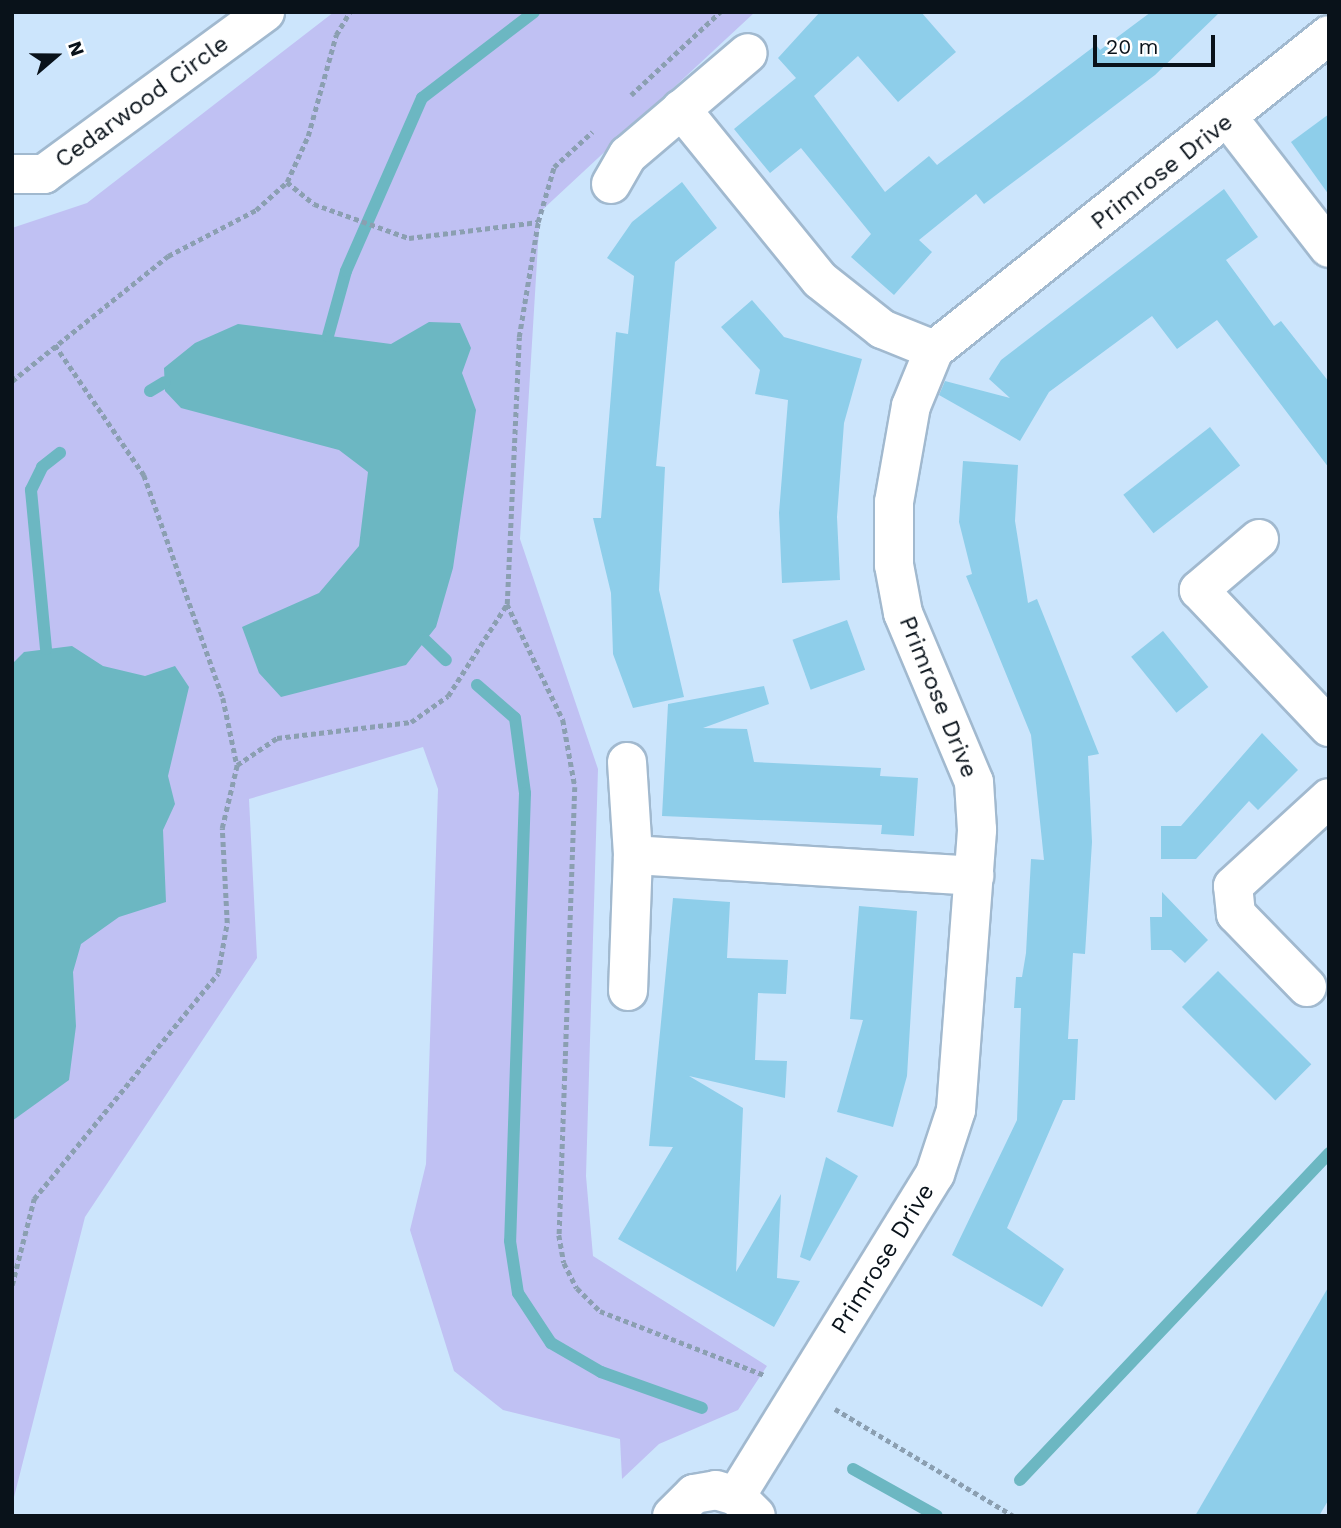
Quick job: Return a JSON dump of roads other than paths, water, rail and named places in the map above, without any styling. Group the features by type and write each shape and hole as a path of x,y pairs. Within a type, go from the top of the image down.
{"street":[{"name":"Cedarwood Circle","path":"12,174 44,174 265,12"},
{"name":"Primrose Drive","path":"746,1506 802,1392 935,1174 956,1110 974,876 974,782 904,613 894,565 901,448 934,350 1229,119 1329,35"},
{"path":"611,184 628,155 748,53"},
{"path":"681,109 820,280 882,329 934,350"},
{"path":"1229,119 1329,248"},
{"path":"1259,539 1199,590 1329,727"},
{"path":"628,761 633,855 628,991"},
{"path":"1307,987 1236,914 1233,886 1329,798"},
{"path":"633,855 974,876"},
{"path":"672,1516 694,1494 716,1490 746,1506"}],"waterway":[{"path":"328,336 346,271 422,98 534,12"},
{"path":"150,391 165,382"},
{"path":"46,649 31,490 42,467 60,453"},
{"path":"425,640 446,660"},
{"path":"477,685 515,718 525,793 510,1241 518,1293 551,1343 601,1372 702,1408"},
{"path":"1020,1480 1329,1153"},
{"path":"853,1469 937,1516"}]}
